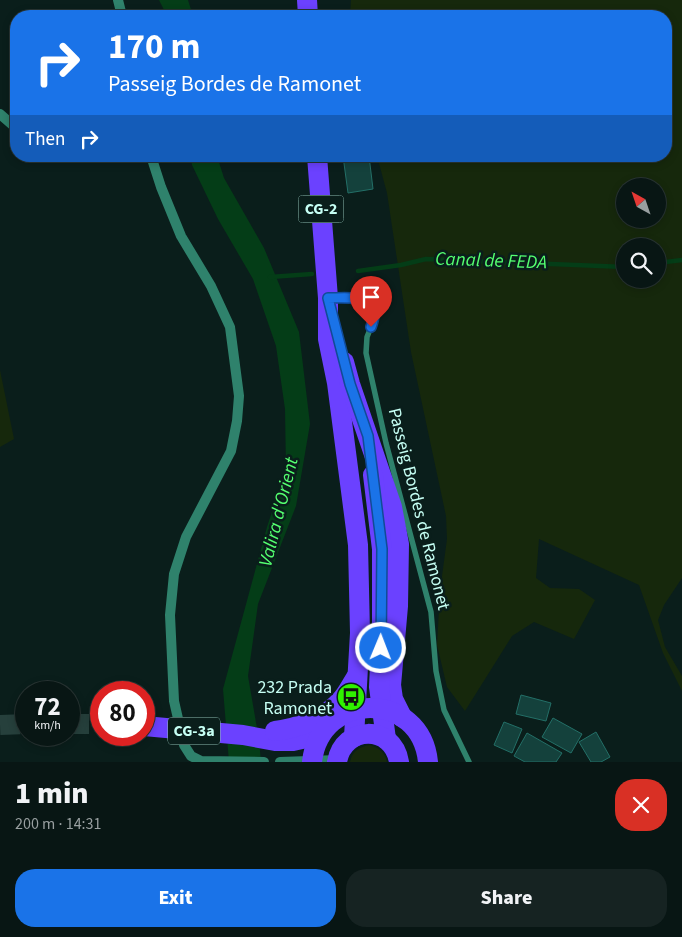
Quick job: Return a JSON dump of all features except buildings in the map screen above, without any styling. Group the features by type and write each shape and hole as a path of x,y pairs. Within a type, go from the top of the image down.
{"highway":[{"name":"CG-2","path":"317,162 328,290 350,384 392,507 399,544 398,606 391,685 393,699 402,716 413,726 422,739 428,753 428,762"},
{"path":"328,290 328,339 336,383 358,545 360,633 354,737"},
{"path":"336,383 352,431 369,530 370,598 367,653 361,700 357,709"},
{"path":"368,436 382,549 382,631 379,687 386,740"},
{"path":"243,735 288,730 311,721 328,711 342,699 358,674 367,653"},
{"path":"312,762 313,752 320,735 330,723 343,714 357,709 380,709 402,716"},
{"name":"CG-3a","path":"155,727 243,735 275,741 293,741 320,735"},
{"path":"337,761 343,746 354,737 370,734 386,740 394,748 399,762"}],"street":[{"path":"0,114 10,123"},
{"path":"153,162 181,236 211,286 230,327 239,396 237,421 231,451 186,537 174,574 170,615 174,700 184,745 191,756 201,761 264,762"},
{"path":"280,762 337,761"}],"lane":[{"name":"Passeig Bordes de Ramonet","path":"328,290 369,302 374,310 375,317 367,337 366,353 386,443 431,612 436,671 444,710 469,762"}],"shaded area":[{"path":"351,0 682,0 682,578 664,605 658,620 665,647 682,676 682,691 663,653 639,585 539,539 536,578 550,588 579,589 595,600 574,639 534,622 512,636 465,711 447,687 437,645 440,591 447,539 446,516 411,352 387,193 379,162 672,162 672,10 350,10"},
{"path":"0,370 14,439 0,447"},
{"path":"370,745 381,751 387,762 350,762 352,755 357,750"}],"water":[{"path":"159,0 188,0 191,10 164,10"},
{"name":"Valira d'Orient","path":"192,162 219,162 224,178 264,248 299,332 310,424 296,506 258,604 248,676 261,762 229,762 223,689 267,527 286,469 285,409 276,346 253,279 218,219"}],"waterway":[{"name":"Canal de FEDA","path":"358,271 401,265 426,259 616,267"},
{"name":"Canal de FEDA","path":"666,262 682,260"},
{"path":"270,277 312,274"}],"tunnel":[{"path":"0,725 15,724"},
{"path":"80,724 90,724"}],"place":[{"name":"232 Prada Ramonet","path":"351,697"}],"route":[{"path":"371,327 375,317 374,310 369,302 362,299 328,298 350,384 368,436 382,549 381,648"}]}
